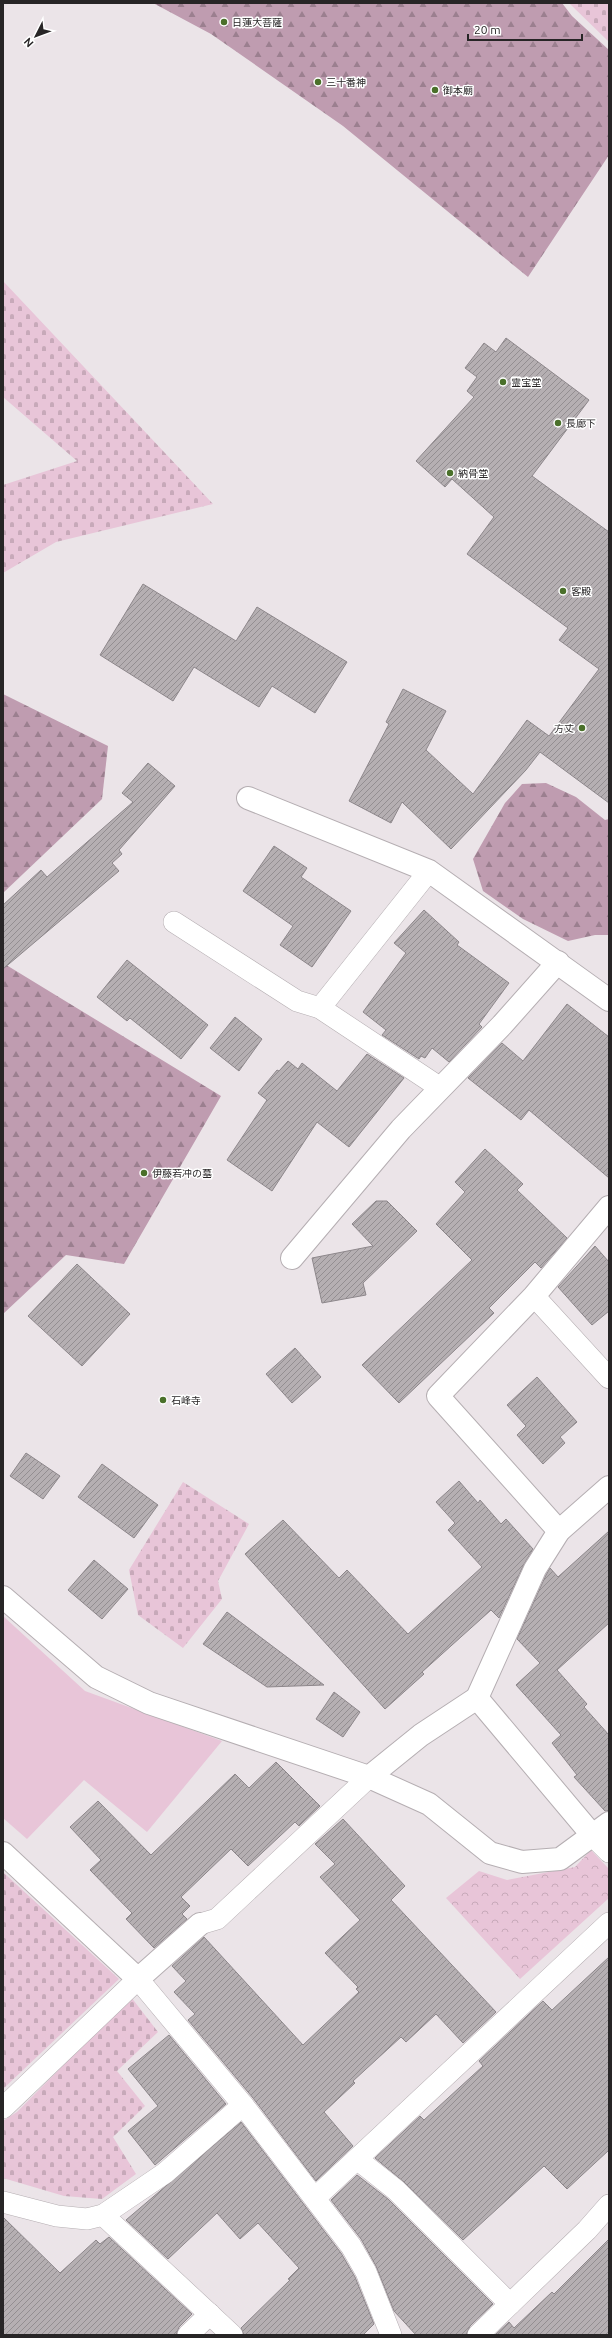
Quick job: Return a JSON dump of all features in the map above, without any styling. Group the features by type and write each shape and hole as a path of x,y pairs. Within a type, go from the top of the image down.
{"street":[{"path":"248,798 429,871 609,1000"},
{"path":"292,1258 401,1129 439,1087 502,1025 558,962"},
{"path":"559,1531 438,1396 534,1296 609,1207"},
{"path":"369,1777 421,1735 477,1698 535,1569 559,1531 609,1487"},
{"path":"3,1597 96,1677 149,1703 369,1777 429,1804 490,1853 522,1862 560,1859 601,1829 477,1698"},
{"path":"3,1853 138,1979 200,1924"}],"lane":[{"path":"320,1008 429,871"},
{"path":"174,922 296,1001 320,1008 439,1087"},
{"path":"534,1296 609,1378"},
{"path":"200,1924 217,1919 369,1777"},
{"path":"601,1829 609,1852"},
{"path":"315,2198 609,1923"},
{"path":"3,2108 138,1979 243,2105 351,2246 366,2272 391,2335"},
{"path":"3,2202 57,2216 87,2219 103,2215 165,2173 243,2105"},
{"path":"357,2159 396,2190 510,2304"},
{"path":"478,2335 587,2230 609,2205"},
{"path":"103,2215 232,2335"},
{"path":"188,2335 210,2314"}],"green space":[{"path":"153,3 562,3 572,16 609,50 609,155 528,277 343,126 211,34"},
{"path":"569,3 609,3 609,42"},
{"path":"3,281 213,504 56,542 3,573 3,485 77,461 3,397"},
{"path":"3,694 108,746 102,799 3,893"},
{"path":"546,783 576,797 605,820 609,819 609,935 595,935 568,941 523,919 483,891 473,859 505,803 522,784"},
{"path":"3,963 221,1096 124,1264 66,1255 3,1314"},
{"path":"183,1482 249,1524 218,1581 222,1599 183,1648 138,1615 129,1570"},
{"path":"3,1616 85,1691 222,1741 147,1832 84,1780 27,1839 3,1818"},
{"path":"591,1850 608,1868 609,1898 520,1979 446,1898 479,1871 507,1880 575,1867"},
{"path":"4,1873 119,1979 3,2089 3,1874"},
{"path":"131,1997 158,2032 117,2071 145,2106 113,2137 136,2174 102,2199 64,2196 3,2178 3,2121 17,2112"}],"building":[{"path":"506,338 589,400 532,476 609,532 609,803 540,752 526,770 451,849 402,802 391,823 349,801 389,724 386,722 403,689 446,711 426,750 473,794 527,720 549,736 599,669 559,640 568,628 467,554 494,517 452,479 445,487 416,461 474,397 467,391 477,377 465,368 484,343 496,352"},
{"path":"143,584 236,641 257,607 347,662 315,713 272,686 259,707 194,667 173,701 100,655"},
{"path":"148,763 175,786 119,850 122,854 112,863 119,871 3,969 3,905 41,870 47,877 133,802 122,793"},
{"path":"274,846 307,868 301,877 351,911 312,967 280,945 293,926 243,891"},
{"path":"424,910 459,942 457,945 509,983 479,1024 482,1027 449,1062 432,1048 425,1058 421,1056 419,1059 382,1035 386,1030 363,1012 406,953 394,943"},
{"path":"127,960 208,1025 181,1059 130,1018 127,1021 97,997"},
{"path":"567,1004 609,1037 609,1178 529,1110 521,1120 468,1078 502,1043 523,1061"},
{"path":"235,1017 262,1039 239,1071 210,1048"},
{"path":"367,1054 404,1078 349,1147 317,1122 272,1191 227,1160 267,1100 258,1093 277,1070 279,1071 288,1061 298,1069 302,1063 337,1091"},
{"path":"485,1149 523,1184 517,1190 567,1238 541,1268 535,1262 489,1308 494,1313 399,1403 362,1365 472,1260 436,1224 465,1192 455,1182"},
{"path":"376,1201 387,1201 417,1231 363,1283 366,1295 322,1303 312,1258 373,1246 352,1224"},
{"path":"595,1246 609,1262 609,1311 592,1325 558,1287"},
{"path":"77,1264 130,1314 82,1366 28,1316"},
{"path":"295,1348 321,1377 292,1403 266,1374"},
{"path":"537,1377 577,1422 560,1437 565,1443 543,1464 517,1435 526,1426 507,1405"},
{"path":"26,1453 60,1476 43,1499 10,1476"},
{"path":"102,1464 158,1505 134,1538 78,1497"},
{"path":"459,1481 478,1503 480,1500 501,1524 506,1519 533,1549 524,1564 499,1618 491,1610 422,1672 424,1674 385,1709 245,1554 283,1520 339,1578 347,1570 408,1634 482,1567 448,1530 455,1523 436,1502"},
{"path":"609,1531 609,1623 557,1670 587,1704 584,1707 609,1735 609,1811 605,1811 574,1777 577,1775 552,1743 561,1735 516,1685 540,1663 517,1639 550,1568 558,1577"},
{"path":"94,1560 128,1589 102,1619 68,1590"},
{"path":"227,1612 324,1685 267,1687 203,1644"},
{"path":"334,1692 360,1712 343,1737 316,1719"},
{"path":"276,1762 320,1806 299,1826 295,1822 248,1866 231,1849 181,1897 190,1906 182,1914 187,1919 154,1948 126,1919 132,1913 90,1870 101,1860 70,1827 98,1801 151,1855 235,1774 249,1788"},
{"path":"343,1819 405,1886 391,1900 496,2012 463,2043 436,2014 406,2042 401,2037 353,2081 355,2083 324,2112 353,2146 316,2181 253,2098 188,2020 195,2014 174,1992 186,1981 172,1966 204,1937 303,2045 359,1992 356,1989 358,1987 325,1953 360,1920 320,1877 335,1864 315,1844"},
{"path":"609,1957 609,2150 567,2189 544,2166 463,2240 404,2182 375,2158 420,2116 424,2120 483,2066 479,2061 543,2001 552,2010"},
{"path":"169,2035 226,2104 155,2165 128,2131 158,2106 128,2069"},
{"path":"241,2122 341,2253 355,2277 374,2324 363,2335 244,2335 241,2328 290,2280 288,2279 299,2268 258,2223 240,2239 217,2213 168,2259 126,2220"},
{"path":"357,2175 388,2199 493,2304 470,2326 466,2335 416,2335 394,2311 376,2266 361,2239 331,2200"},
{"path":"3,2217 60,2273 96,2240 100,2244 109,2237 192,2314 179,2327 176,2335 3,2335"},
{"path":"609,2239 609,2335 495,2335 509,2322 514,2328 552,2292 554,2294"}],"place":[{"name":"日蓮大菩薩","path":"224,22"},
{"name":"三十番神","path":"318,82"},
{"name":"御本廟","path":"435,90"},
{"name":"霊宝堂","path":"503,382"},
{"name":"長廊下","path":"558,423"},
{"name":"納骨堂","path":"450,473"},
{"name":"客殿","path":"563,591"},
{"name":"方丈","path":"582,728"},
{"name":"伊藤若冲の墓","path":"144,1173"},
{"name":"石峰寺","path":"163,1400"}]}
